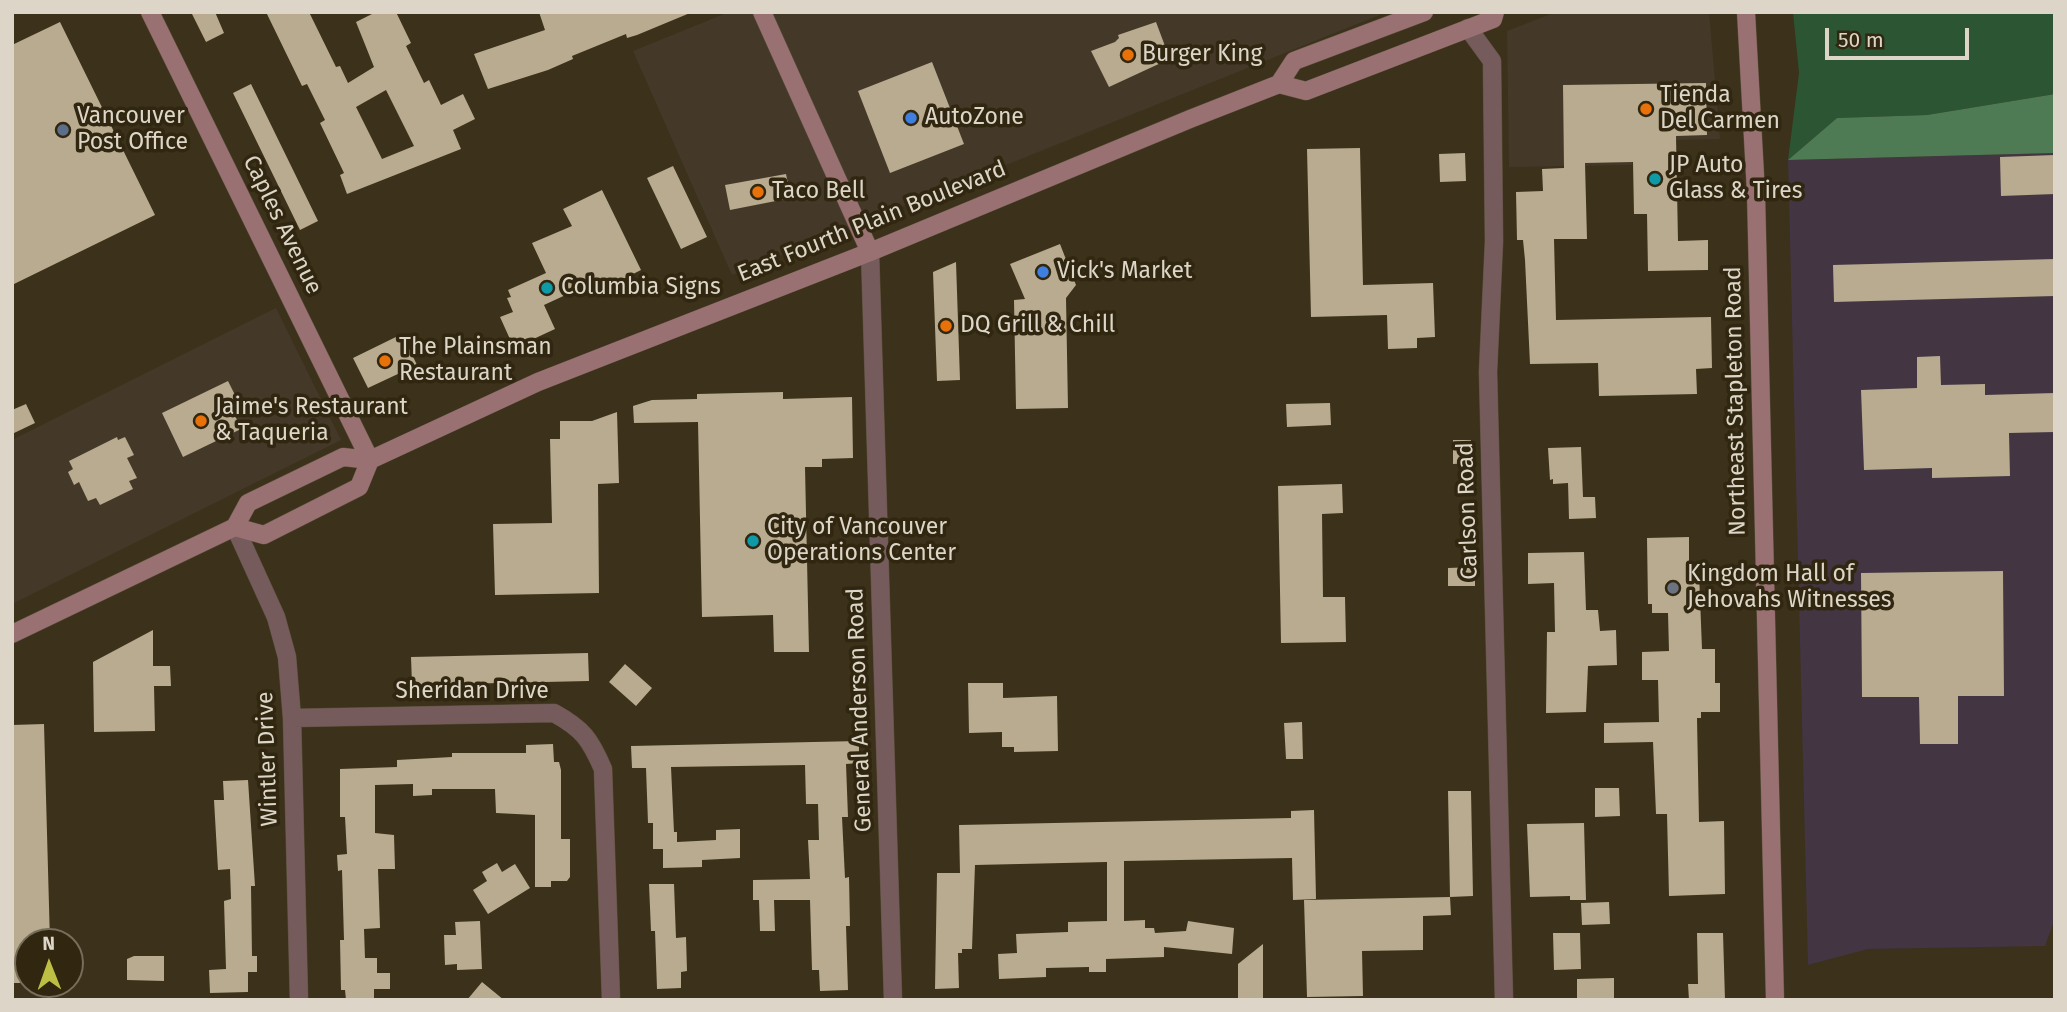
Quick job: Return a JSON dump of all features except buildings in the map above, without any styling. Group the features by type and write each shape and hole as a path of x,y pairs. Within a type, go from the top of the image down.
{"main road":[{"name":"Caples Avenue","path":"150,12 370,460"},
{"path":"762,12 870,252"},
{"name":"East Fourth Plain Boulevard","path":"1279,85 1294,61 1424,12"},
{"name":"East Fourth Plain Boulevard","path":"12,634 235,527 248,503 343,457 370,460 538,382 870,252 1279,85 1306,91 1493,19 1495,12"},
{"name":"Northeast Stapleton Road","path":"1746,12 1756,193 1775,1000"},
{"path":"235,527 264,535 359,487 370,460"}],"street":[{"name":"Carlson Road","path":"1468,28 1492,61 1494,242 1488,372 1504,1000"},
{"name":"General Anderson Road","path":"870,252 893,1000"},
{"name":"Wintler Drive","path":"235,527 276,617 287,657 292,718 299,1000"},
{"name":"Sheridan Drive","path":"292,718 554,713 579,727 593,746 603,769 611,1000"}],"shaded area":[{"path":"729,12 1387,12 732,275 633,51"},
{"path":"1556,12 1709,12 1720,139 1632,141 1632,165 1509,167 1507,31"},
{"path":"2055,153 2055,918 2045,946 1868,949 1808,965 1788,160"},
{"path":"276,308 341,440 12,604 12,440"}],"green space":[{"path":"1793,12 2055,12 2055,94 1927,115 1837,118 1788,160 1799,73"},
{"path":"2055,94 2055,153 1788,160 1837,118 1927,115"}],"place":[{"name":"Burger King","path":"1128,55"},
{"name":"Tienda Del Carmen","path":"1646,109"},
{"name":"AutoZone","path":"911,118"},
{"name":"Vancouver Post Office","path":"63,130"},
{"name":"JP Auto Glass & Tires","path":"1655,179"},
{"name":"Taco Bell","path":"758,192"},
{"name":"Vick's Market","path":"1043,272"},
{"name":"Columbia Signs","path":"547,288"},
{"name":"DQ Grill & Chill","path":"946,326"},
{"name":"The Plainsman Restaurant","path":"385,361"},
{"name":"Jaime's Restaurant & Taqueria","path":"201,421"},
{"name":"City of Vancouver Operations Center","path":"753,541"},
{"name":"Kingdom Hall of Jehovahs Witnesses","path":"1673,588"}]}
